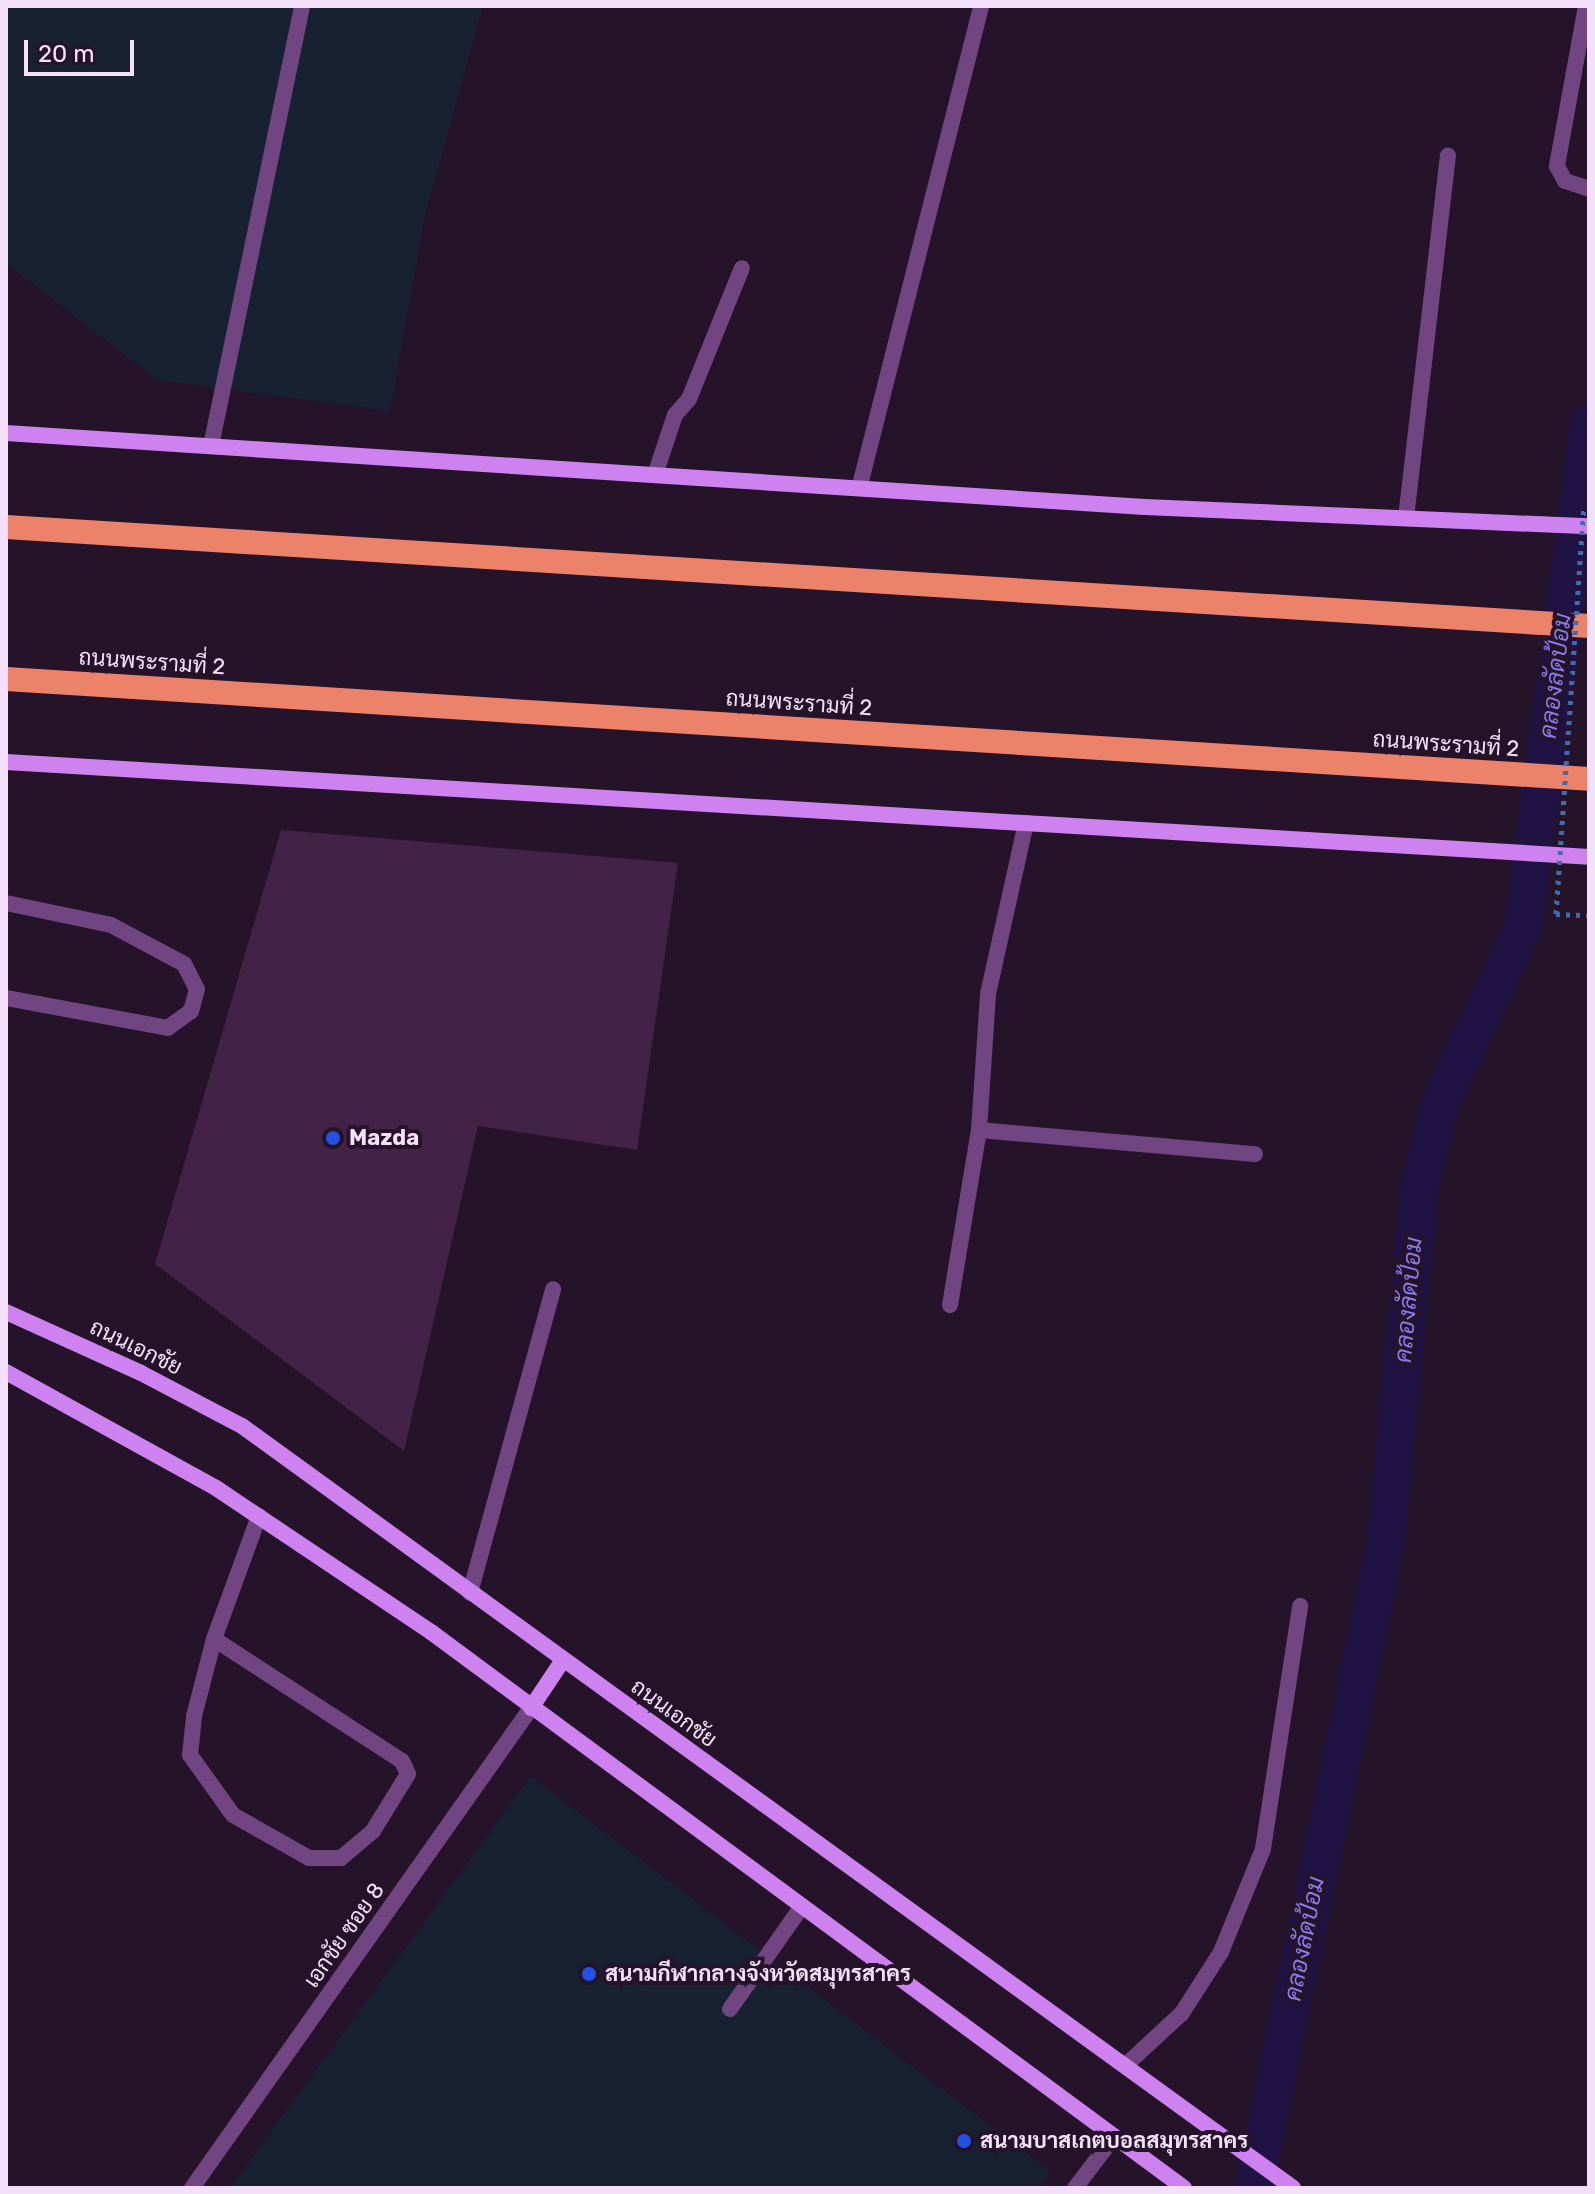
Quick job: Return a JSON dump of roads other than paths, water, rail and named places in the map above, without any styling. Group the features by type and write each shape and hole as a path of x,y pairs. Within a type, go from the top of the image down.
{"highway":[{"path":"6,527 1589,626"},
{"name":"ถนนพระรามที่ 2","path":"6,679 1586,779"}],"main road":[{"path":"6,433 655,475 860,485 1145,507 1589,526"},
{"path":"6,762 1582,856"},
{"name":"ถนนเอกชัย","path":"6,1312 141,1373 242,1426 1293,2188"},
{"path":"6,1372 259,1516 531,1708 800,1909 1184,2188"},
{"path":"531,1708 563,1660"}],"street":[{"path":"211,446 302,6"},
{"path":"860,485 981,6"},
{"path":"1586,6 1557,166 1565,181 1589,189"},
{"path":"1406,518 1448,155"},
{"path":"655,475 675,415 689,399 742,268"},
{"path":"950,1305 979,1130 988,994 1026,823"},
{"path":"6,903 111,925 184,964 197,989 191,1011 168,1028 6,998"},
{"path":"979,1130 1255,1154"},
{"path":"470,1593 553,1289"},
{"path":"214,1639 402,1761 408,1774 373,1831 341,1858 309,1858 233,1815 190,1755 194,1716 214,1639 259,1516"},
{"path":"1126,2065 1182,2013 1221,1952 1263,1849 1300,1606"},
{"name":"เอกชัย ซอย 8","path":"192,2188 531,1708"},
{"path":"730,2009 800,1909"},
{"path":"1075,2188 1114,2137"}],"waterway":[{"name":"คลองลัดป้อม","path":"1254,2188 1386,1541 1420,1184 1440,1104 1523,928 1589,423"}],"place":[{"name":"Mazda","path":"333,1138"},
{"name":"สนามกีฬากลางจังหวัดสมุทรสาคร","path":"589,1974"},
{"name":"สนามบาสเกตบอลสมุทรสาคร","path":"964,2141"}]}
